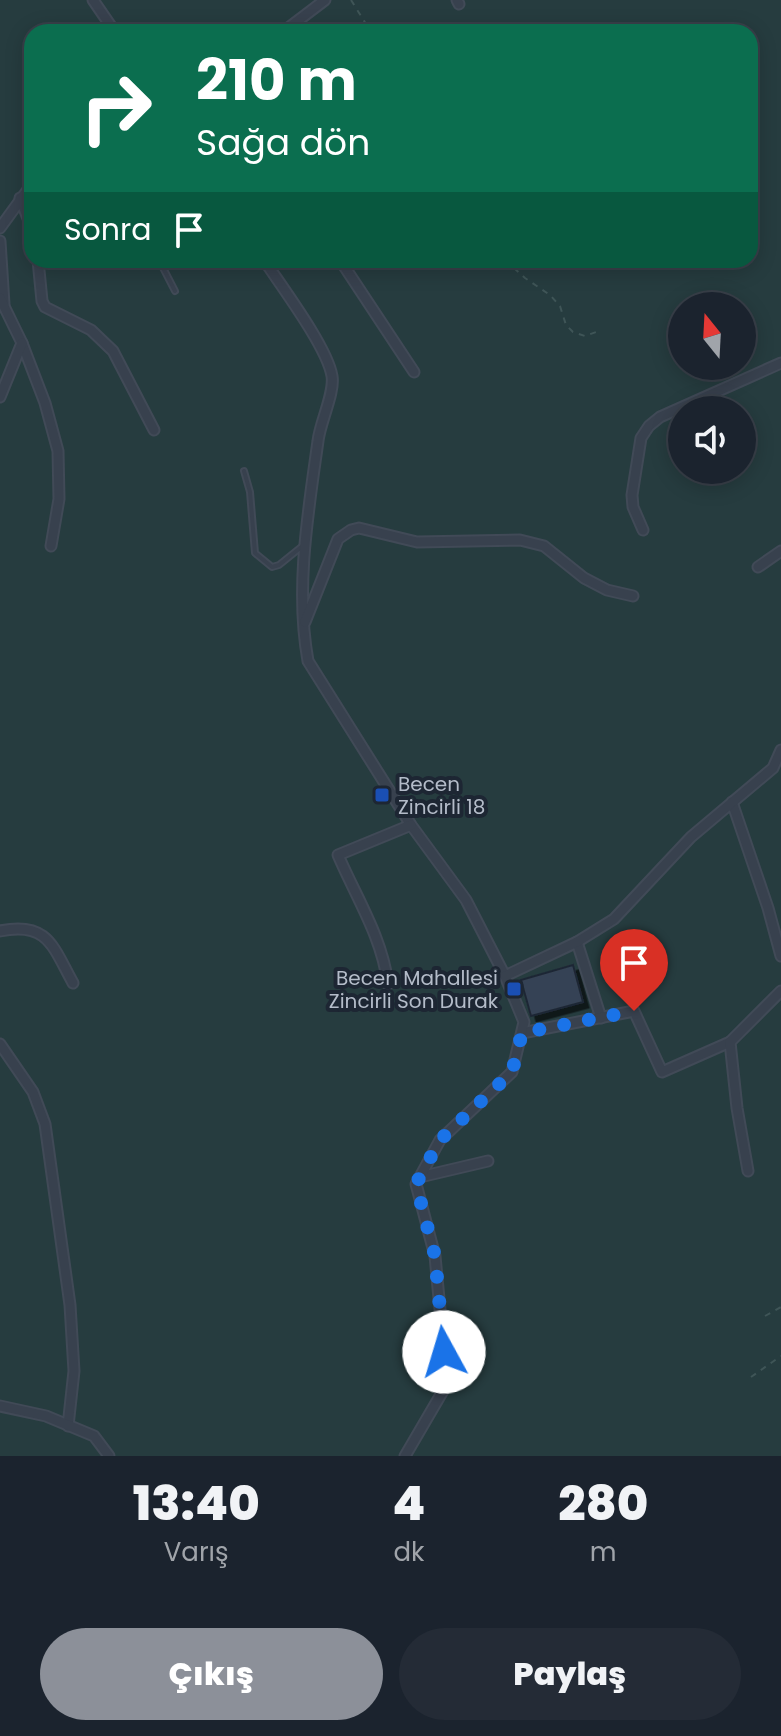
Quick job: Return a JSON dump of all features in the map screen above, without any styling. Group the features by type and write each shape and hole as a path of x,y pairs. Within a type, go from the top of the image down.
{"street":[{"path":"93,0 110,24"},
{"path":"294,24 325,0"},
{"path":"2,221 24,193"},
{"path":"20,198 24,208"},
{"path":"0,241 2,301 22,343 53,426 58,451 59,499 51,546"},
{"path":"39,268 45,307 91,330 113,351 154,430"},
{"path":"269,268 327,358 333,379 318,437 306,543 304,626 308,661 411,825 466,900 505,976 524,1022 512,1072 440,1140 416,1184 435,1256 447,1384 405,1456"},
{"path":"345,268 414,372"},
{"path":"0,397 22,343"},
{"path":"643,530 633,507 632,495 641,438 649,426 660,417 781,363"},
{"path":"304,626 338,539 344,533 359,528 417,542 520,540 544,546 584,578 607,590 633,596"},
{"path":"758,567 781,551"},
{"path":"505,976 577,942 614,919 691,837 773,768 781,750"},
{"path":"732,802 781,956"},
{"path":"388,984 385,957 374,928 358,901 338,855 411,825"},
{"path":"0,931 26,928 47,937 73,983"},
{"path":"577,942 601,1018"},
{"path":"522,1033 634,1011 662,1072 730,1042 781,991"},
{"path":"730,1042 748,1171"},
{"path":"0,1044 33,1092 45,1124 70,1305 74,1371 68,1426"},
{"path":"420,1177 488,1161"},
{"path":"0,1406 46,1416 94,1436 109,1456"}],"lane":[{"path":"163,268 175,291"},
{"path":"244,471 250,492 255,553 272,567 279,565 306,543"}],"path":[{"path":"351,0 366,24"},
{"path":"514,268 550,295 560,306 566,325 573,332 585,336 599,331"},
{"path":"765,1316 781,1307"},
{"path":"751,1377 781,1356"}],"green space":[{"path":"0,0 781,0 781,1456 0,1456"}],"building":[{"path":"573,965 583,1002 531,1016 521,980"}],"place":[{"name":"Becen Zincirli 18","path":"382,795"},
{"name":"Becen Mahallesi Zincirli Son Durak","path":"514,989"}],"route":[{"path":"444,1352 435,1256 416,1184 440,1140 512,1072 522,1033 634,1011"}]}
